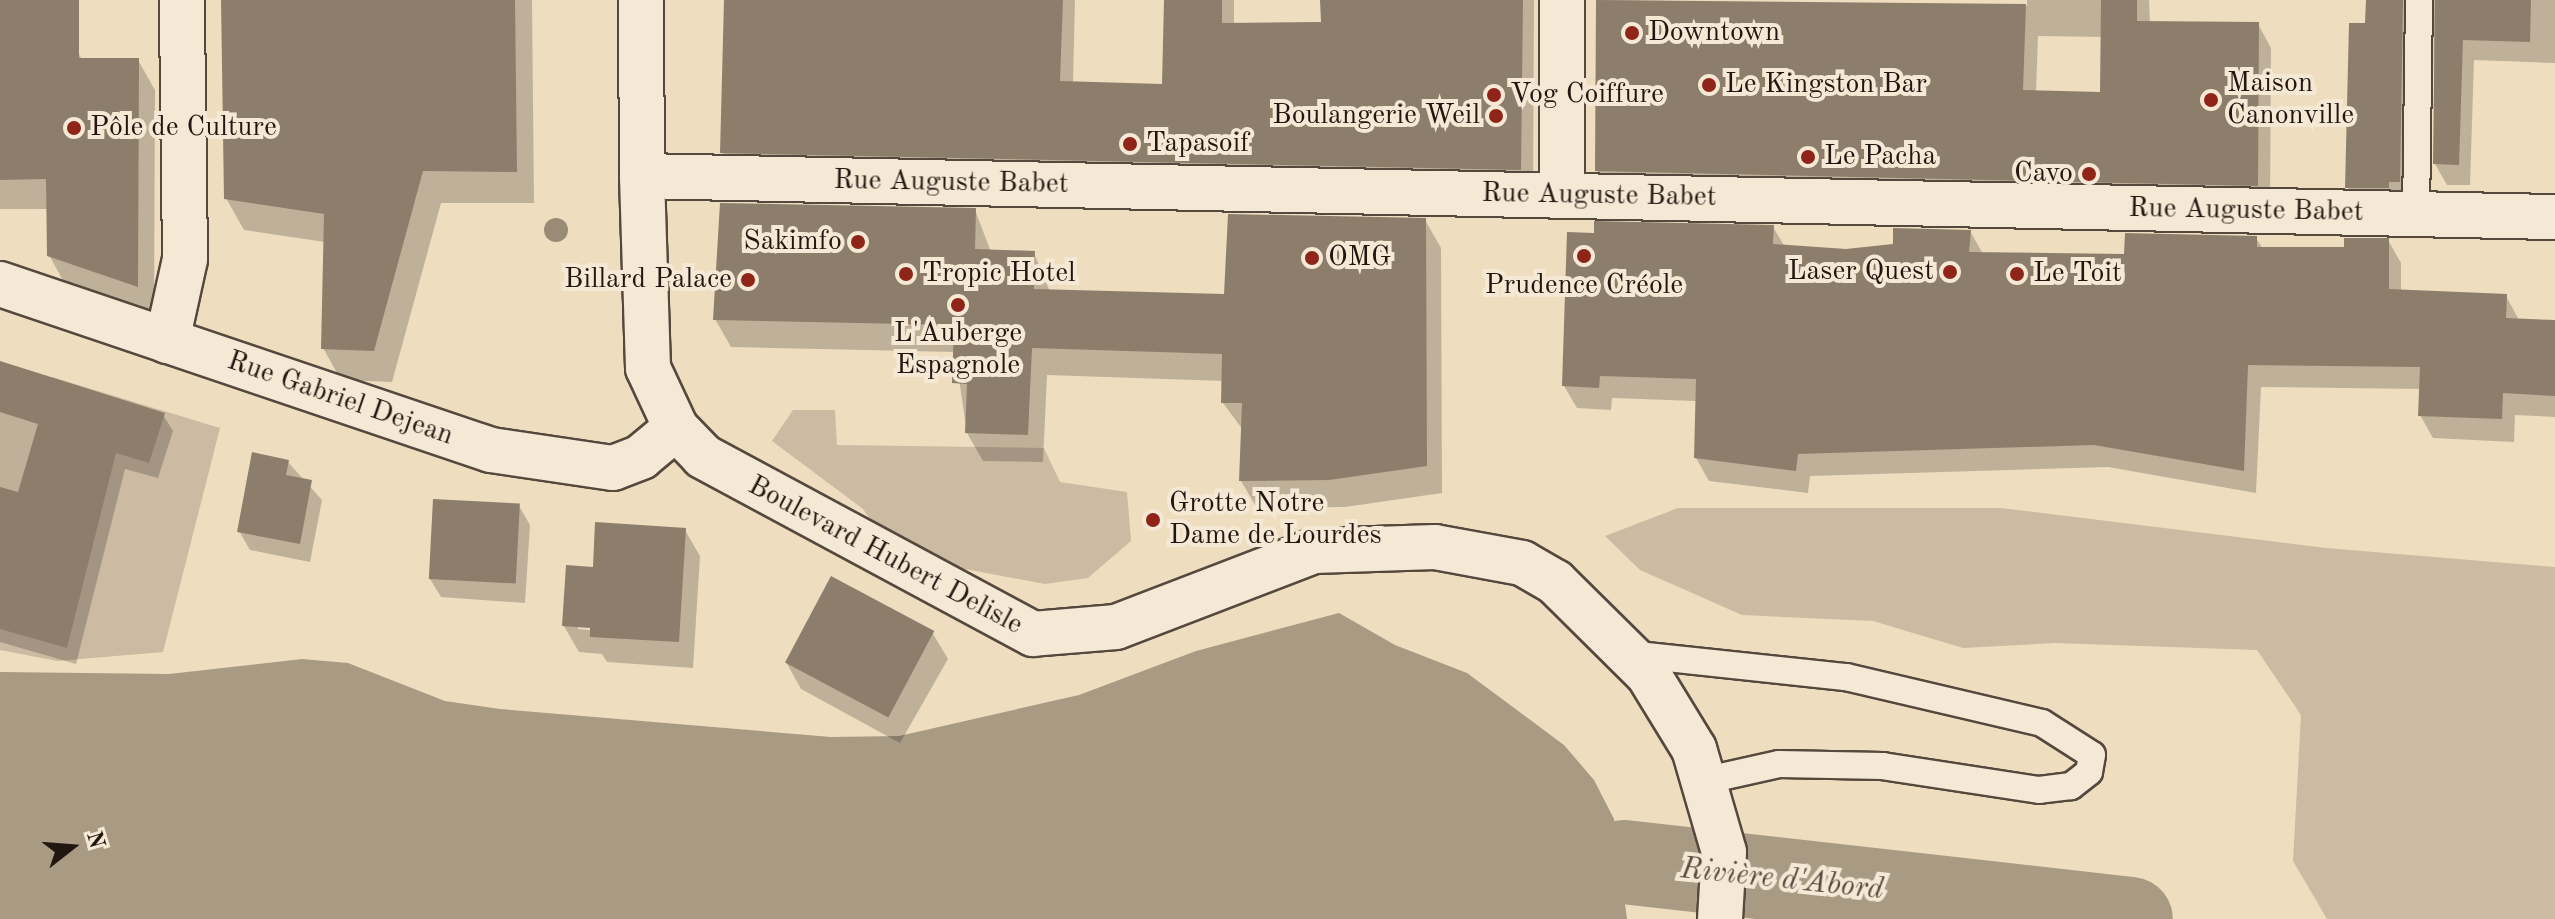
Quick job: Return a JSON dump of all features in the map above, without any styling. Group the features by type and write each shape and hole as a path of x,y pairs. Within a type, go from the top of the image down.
{"street":[{"path":"167,341 185,259 182,0"},
{"path":"641,0 644,333 652,379 676,428"},
{"path":"1562,0 1562,196"},
{"name":"Rue Auguste Babet","path":"642,176 2555,217"},
{"name":"Rue Gabriel Dejean","path":"0,284 491,450 613,468 641,457 676,428"},
{"name":"Boulevard Hubert Delisle","path":"676,428 739,479 1033,634 1116,627 1314,551 1384,547 1466,551 1522,563 1555,582 1629,654 1694,749 1724,852 1720,919"}],"lane":[{"path":"2416,215 2419,0"},
{"path":"1629,654 1846,677 2042,723 2092,755 2089,772 2071,786 2039,790 1868,766 1779,764 1703,781"}],"shaded area":[{"path":"52,377 220,428 163,652 57,661 0,650 0,558"},
{"path":"793,410 835,410 837,445 1044,448 1060,482 1127,492 1131,541 1088,578 1045,584 960,568 880,534 863,509 772,441"},
{"path":"1678,508 2001,508 2326,548 2555,567 2555,919 2327,919 2293,861 2301,715 2257,650 2055,643 1963,648 1873,621 1742,615 1640,570 1605,536"},
{"path":"1339,613 1395,645 1467,673 1564,745 1594,780 1614,819 1627,919 0,919 0,672 169,674 302,659 348,663 445,701 500,709 831,737 899,736 1079,695 1196,651"}],"building":[{"path":"0,0 79,0 79,58 139,58 138,287 47,256 46,179 0,180"},
{"path":"221,0 515,0 517,172 423,171 374,351 321,349 324,214 224,199"},
{"path":"724,0 1063,0 1060,81 1162,84 1164,0 1222,0 1222,23 1321,22 1320,0 1523,0 1521,170 720,153"},
{"path":"1596,0 2026,4 2023,90 2100,92 2101,0 2137,0 2137,21 2259,22 2258,186 1595,171"},
{"path":"2366,0 2403,0 2400,182 2389,182 2389,188 2345,188 2349,23 2365,23"},
{"path":"2435,0 2531,0 2530,42 2463,40 2459,165 2433,164"},
{"path":"720,203 976,208 975,249 1035,251 1034,289 1224,294 1228,214 1426,218 1427,466 1329,480 1239,481 1242,403 1221,403 1222,354 1032,348 1028,435 965,433 967,384 952,383 954,325 713,320"},
{"path":"1594,221 1774,225 1773,244 1846,249 1893,244 1893,228 1971,230 1969,252 2124,254 2125,233 2257,236 2257,247 2344,247 2344,238 2389,238 2389,289 2507,294 2506,318 2555,320 2555,396 2503,393 2502,419 2418,416 2420,367 2248,365 2244,471 2094,445 1798,454 1796,471 1694,458 1696,379 1600,376 1599,388 1562,386 1567,232 1594,233"},
{"path":"0,361 165,413 149,463 116,453 67,648 0,629 0,487 18,492 38,424 0,412"},
{"path":"252,452 289,460 286,475 312,480 300,544 237,532"},
{"path":"433,499 520,504 516,583 429,579"},
{"path":"595,522 686,528 679,642 590,637 590,628 562,626 566,565 593,567"},
{"path":"831,576 934,631 888,717 785,663"}],"waterway":[{"name":"Rivière d'Abord","path":"1624,862 2131,919"}],"place":[{"name":"Downtown","path":"1632,33"},
{"name":"Le Kingston Bar","path":"1709,85"},
{"name":"Vog Coiffure","path":"1494,95"},
{"name":"Maison Canonville","path":"2211,100"},
{"name":"Boulangerie Weil","path":"1496,116"},
{"name":"Pôle de Culture","path":"74,128"},
{"name":"Tapasoif","path":"1130,144"},
{"name":"Le Pacha","path":"1808,157"},
{"name":"Cavo","path":"2089,174"},
{"name":"Sakimfo","path":"858,242"},
{"name":"Prudence Créole","path":"1584,256"},
{"name":"OMG","path":"1312,258"},
{"name":"Laser Quest","path":"1950,272"},
{"name":"Tropic Hotel","path":"906,274"},
{"name":"Le Toit","path":"2017,274"},
{"name":"Billard Palace","path":"748,280"},
{"name":"L'Auberge Espagnole","path":"958,305"},
{"name":"Grotte Notre Dame de Lourdes","path":"1153,520"}]}
